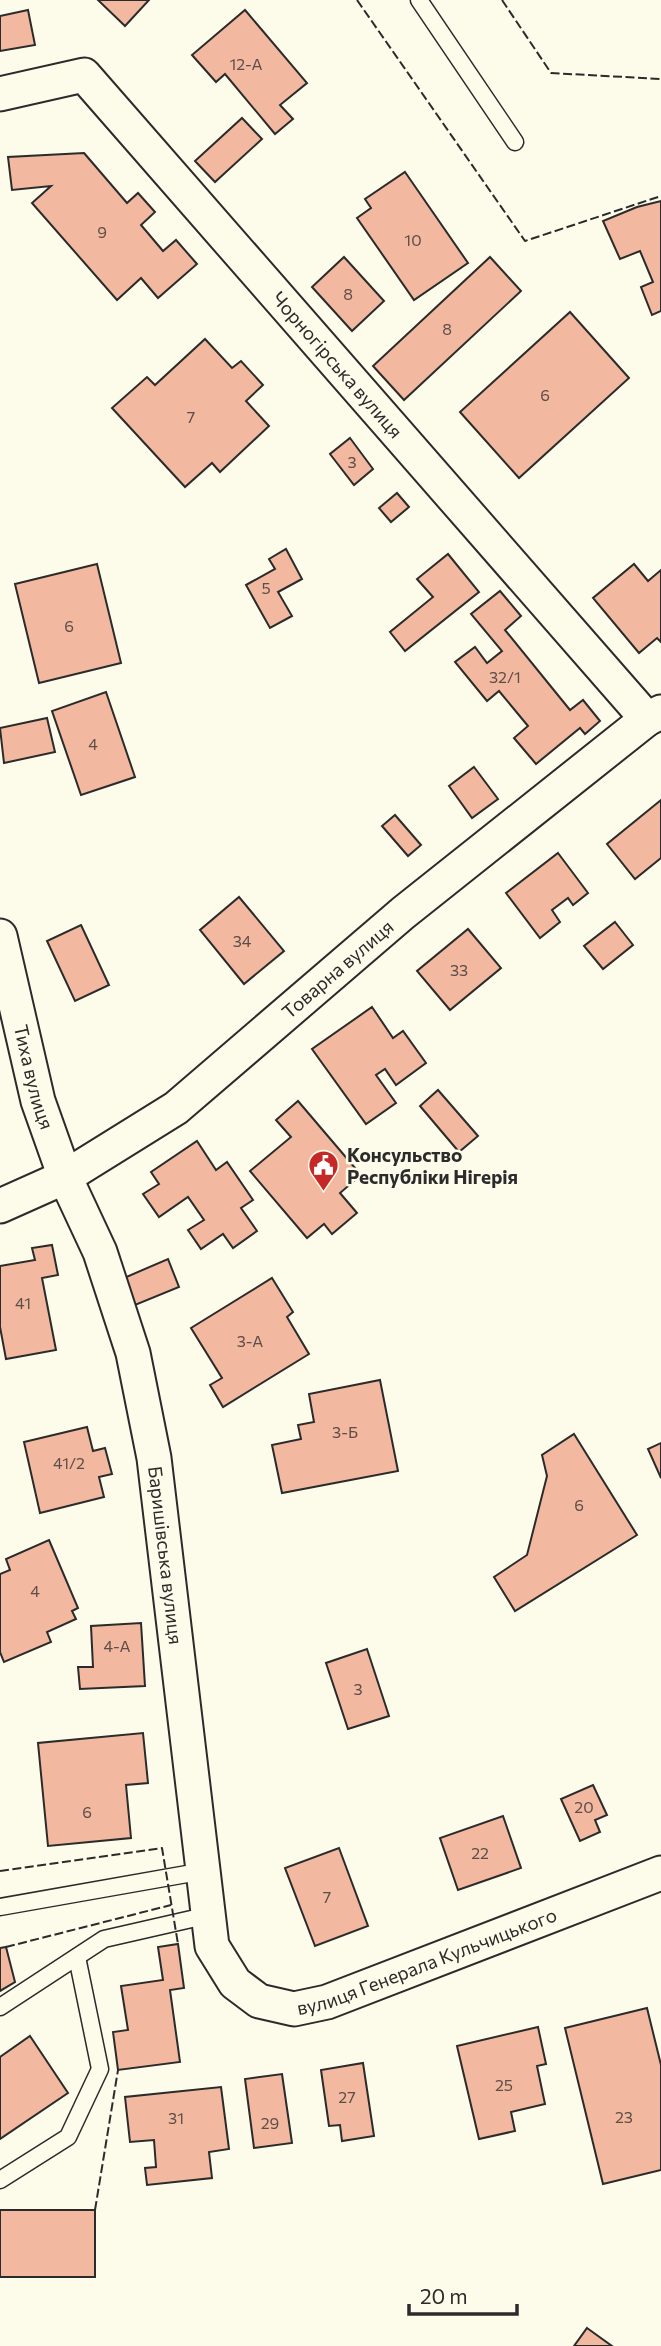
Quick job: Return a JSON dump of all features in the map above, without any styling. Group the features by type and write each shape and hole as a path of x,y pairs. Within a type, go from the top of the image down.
{"street":[{"name":"Чорногірська вулиця","path":"0,94 84,75 654,715"},
{"name":"Товарна вулиця","path":"0,1206 65,1177 176,1108 403,913 654,715"},
{"name":"Тиха вулиця","path":"0,936 38,1101 65,1177"},
{"name":"Баришівська вулиця","path":"65,1177 100,1252 133,1353 144,1405 154,1458 210,1931"},
{"name":"вулиця Генерала Кульчицького","path":"210,1931 234,1983 259,2001 295,2009 327,2002 661,1873"}],"lane":[{"path":"419,0 515,142"},
{"path":"0,1907 204,1871"},
{"path":"0,2007 104,1939 210,1931"},
{"path":"0,2180 68,2137 100,2069 76,1957"}],"building":[{"path":"98,0 149,0 125,26"},
{"path":"28,10 35,45 0,51 0,16"},
{"path":"245,10 307,83 280,105 293,119 275,134 225,74 216,82 192,55"},
{"path":"242,118 262,139 215,182 195,161"},
{"path":"84,153 127,203 138,193 155,212 141,225 163,251 176,240 197,264 158,298 141,278 117,300 32,203 51,186 12,190 8,157"},
{"path":"405,172 468,263 414,300 357,218 371,208 365,199"},
{"path":"661,201 661,311 652,315 641,287 653,282 640,251 620,259 603,221 637,207"},
{"path":"344,257 384,301 352,331 312,287"},
{"path":"490,257 521,291 404,400 373,366"},
{"path":"570,312 629,378 519,478 460,412"},
{"path":"205,339 232,368 241,361 263,385 246,401 269,426 220,472 212,463 185,487 112,408 147,377 155,385"},
{"path":"350,438 373,469 354,485 330,454"},
{"path":"397,493 409,507 391,522 379,508"},
{"path":"286,549 302,579 278,592 292,616 270,628 246,585 275,569 269,559"},
{"path":"448,554 479,592 405,651 390,632 433,597 417,579"},
{"path":"97,564 121,663 39,683 15,584"},
{"path":"634,564 648,581 661,570 661,642 657,638 639,653 593,598"},
{"path":"500,591 521,616 505,630 570,710 583,700 600,721 585,734 580,728 536,764 514,738 528,726 499,691 487,701 455,662 475,647 487,663 502,651 471,614"},
{"path":"106,692 135,777 81,795 52,711"},
{"path":"47,718 55,752 4,763 0,728"},
{"path":"474,767 498,799 472,818 449,786"},
{"path":"661,800 661,858 635,879 607,844"},
{"path":"395,815 421,845 408,856 382,826"},
{"path":"558,853 588,893 573,905 568,898 552,910 560,922 540,938 506,893"},
{"path":"239,897 284,951 244,984 200,930"},
{"path":"615,922 633,945 603,969 584,946"},
{"path":"81,925 109,985 75,1001 47,941"},
{"path":"468,929 501,968 450,1010 417,971"},
{"path":"372,1007 393,1038 403,1031 426,1063 396,1085 385,1069 376,1075 396,1103 366,1124 312,1049"},
{"path":"438,1090 478,1136 459,1152 420,1106"},
{"path":"298,1101 361,1175 340,1193 357,1213 332,1234 324,1224 307,1238 250,1171 291,1137 276,1120"},
{"path":"197,1141 216,1170 227,1162 253,1200 241,1208 257,1231 233,1248 223,1234 201,1249 188,1230 204,1220 188,1197 159,1217 143,1194 159,1184 151,1172"},
{"path":"52,1245 58,1275 42,1278 56,1350 6,1359 0,1327 0,1266 35,1260 32,1248"},
{"path":"168,1259 179,1287 135,1305 124,1278"},
{"path":"272,1278 293,1312 287,1317 309,1354 223,1407 210,1385 222,1378 191,1328"},
{"path":"380,1380 398,1471 282,1493 272,1445 301,1439 298,1425 314,1422 309,1394"},
{"path":"87,1427 93,1451 105,1448 112,1474 99,1477 104,1497 40,1513 24,1442"},
{"path":"574,1434 637,1535 515,1611 494,1577 527,1555 547,1476 542,1455"},
{"path":"661,1443 661,1478 648,1449"},
{"path":"49,1540 78,1608 72,1611 76,1619 47,1632 51,1642 4,1662 0,1652 0,1574 10,1570 6,1559"},
{"path":"141,1623 145,1686 80,1689 78,1667 93,1667 91,1626"},
{"path":"367,1649 389,1716 348,1729 326,1663"},
{"path":"143,1733 148,1783 126,1785 131,1838 48,1846 38,1743"},
{"path":"593,1785 607,1815 595,1820 600,1832 580,1841 561,1799"},
{"path":"503,1816 521,1868 458,1890 440,1838"},
{"path":"339,1848 368,1926 315,1946 285,1868"},
{"path":"178,1944 184,1988 170,1990 180,2062 118,2070 113,2032 128,2030 121,1986 163,1980 158,1947"},
{"path":"6,1947 15,1982 0,1991 0,1948"},
{"path":"647,2008 661,2065 661,2170 603,2184 565,2028"},
{"path":"538,2027 546,2064 537,2066 545,2104 511,2112 515,2131 479,2139 457,2046"},
{"path":"30,2036 68,2093 0,2139 0,2057"},
{"path":"363,2063 374,2136 342,2141 340,2125 329,2126 321,2070"},
{"path":"282,2074 292,2143 254,2148 245,2079"},
{"path":"221,2087 229,2149 209,2152 212,2178 147,2185 145,2168 156,2167 154,2140 130,2142 125,2097"},
{"path":"0,2210 95,2210 95,2277 0,2277"},
{"path":"587,2328 612,2346 574,2346"}],"fence":[{"path":"357,0 525,241 661,196"},
{"path":"502,0 551,73 661,79"},
{"path":"0,1871 162,1848 178,1944"},
{"path":"6,1947 171,1905"},
{"path":"95,2210 118,2070"}],"place":[{"name":"Консульство Республіки Нігерія","path":"324,1193"}]}
